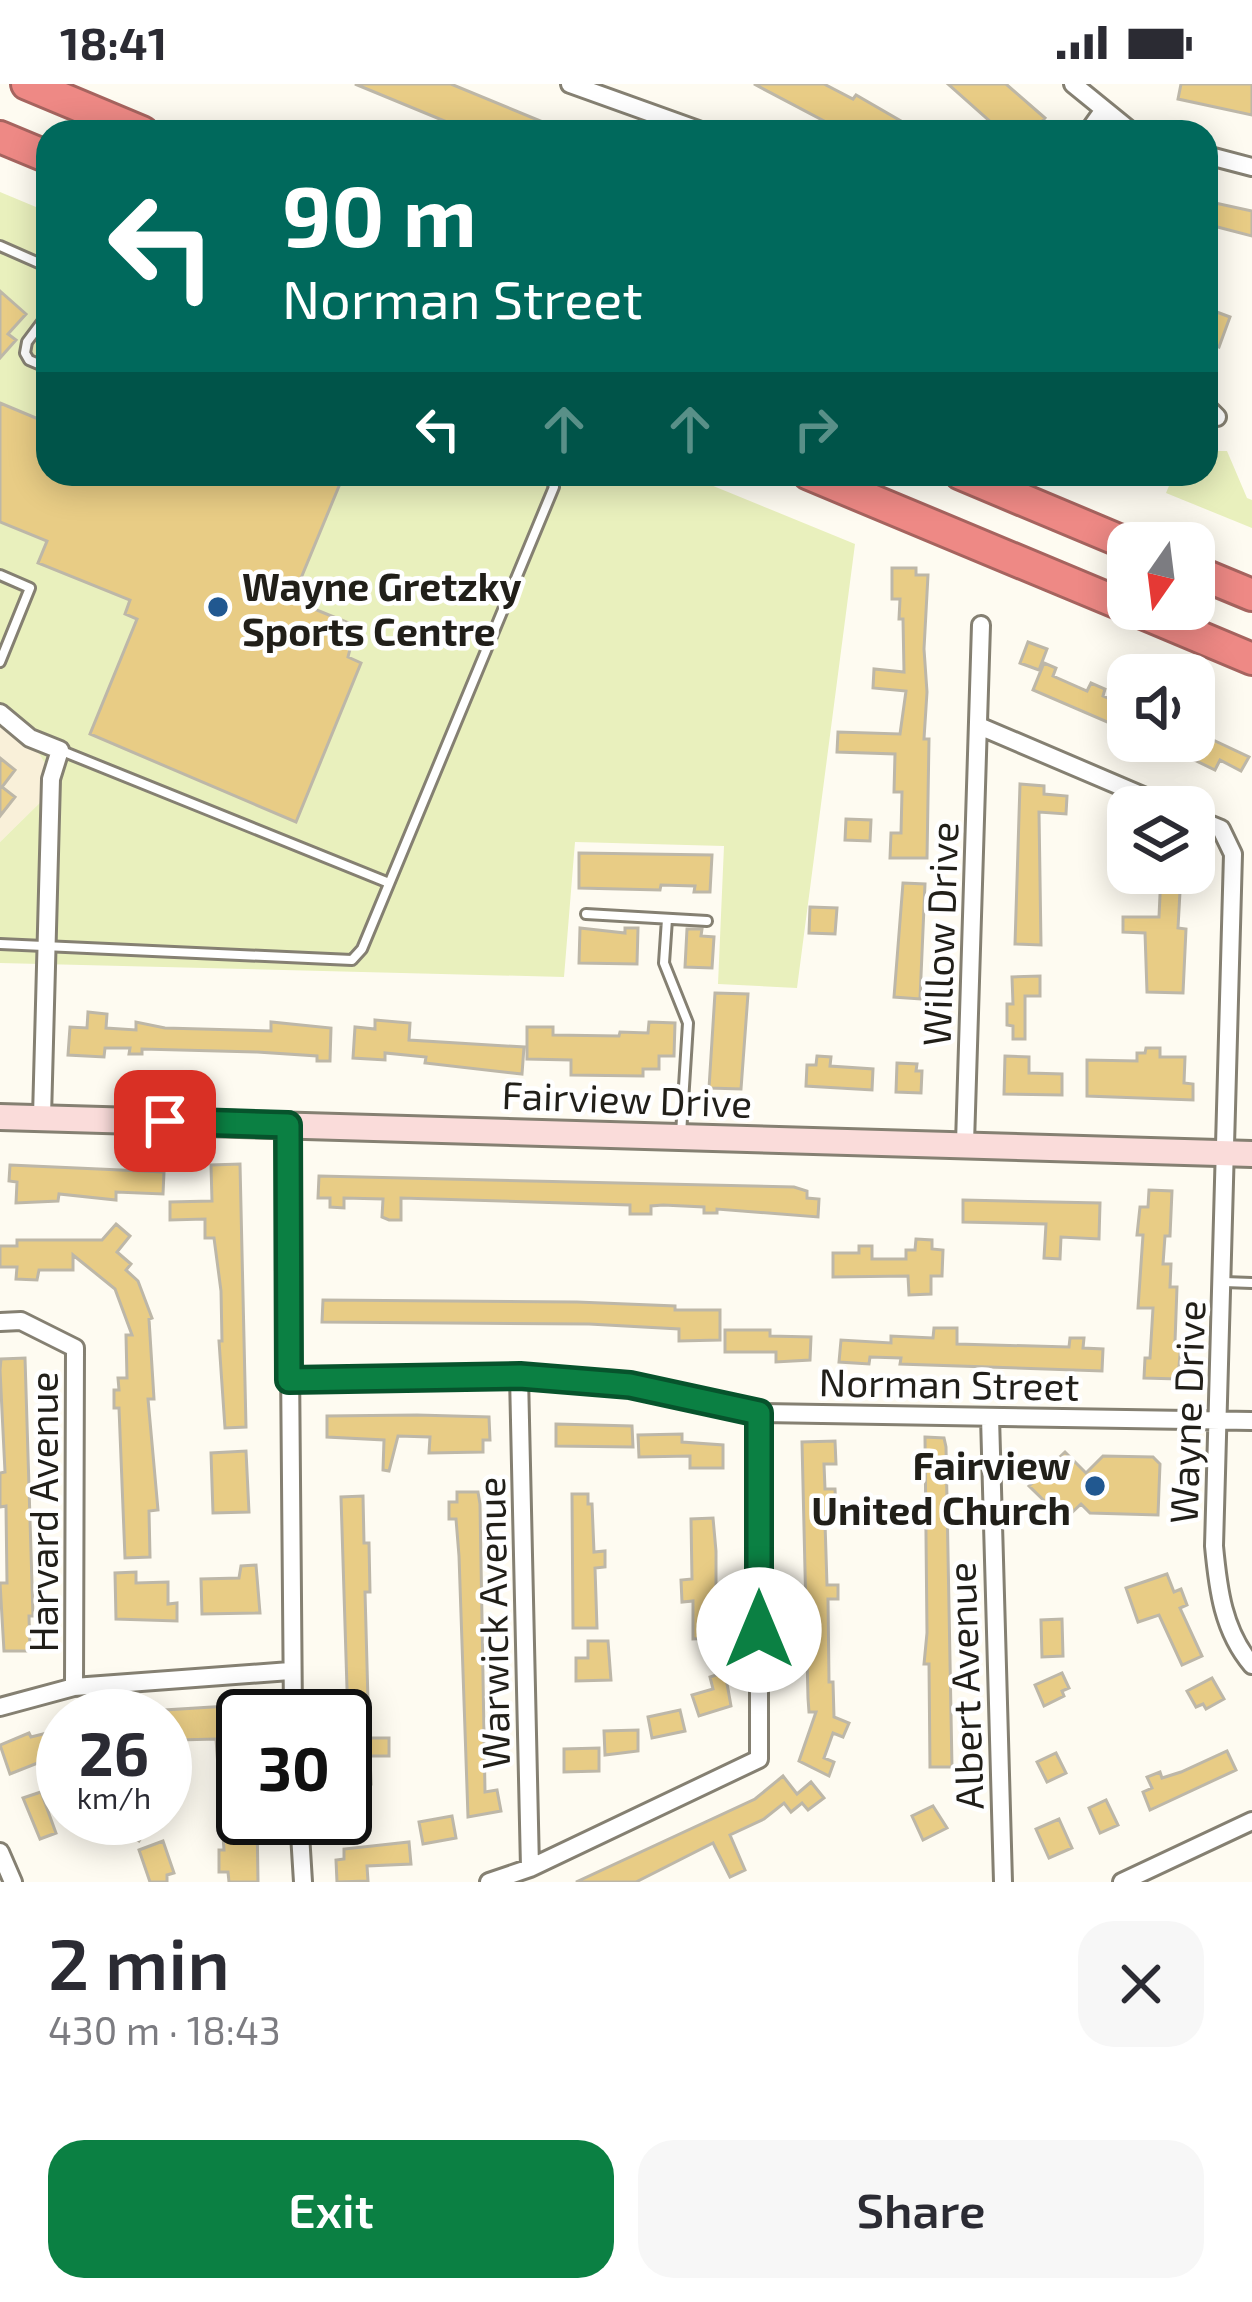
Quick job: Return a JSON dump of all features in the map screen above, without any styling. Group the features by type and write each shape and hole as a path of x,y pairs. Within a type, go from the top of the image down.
{"highway":[{"path":"27,84 113,120"},
{"path":"0,137 36,152"},
{"path":"838,486 1107,598"},
{"path":"990,486 1107,535"},
{"path":"1215,580 1252,596"},
{"path":"1184,630 1252,662"}],"main road":[{"name":"Fairview Drive","path":"0,1117 1239,1153"}],"street":[{"path":"570,84 600,89 675,120"},
{"path":"1072,84 1115,120"},
{"path":"1097,120 1103,111"},
{"path":"1218,158 1252,167"},
{"name":"Willow Drive","path":"965,1143 981,625"},
{"path":"0,713 30,738 60,750 51,779 42,1118"},
{"path":"979,726 1120,786"},
{"path":"1215,827 1222,830 1233,854 1239,1153"},
{"path":"288,1125 291,1689"},
{"name":"Wayne Drive","path":"1239,1153 1223,1282 1214,1546 1219,1600 1239,1650 1252,1665"},
{"name":"Harvard Avenue","path":"0,1322 21,1321 75,1348 74,1687"},
{"name":"Norman Street","path":"289,1380 520,1376 630,1385 759,1413 1252,1421"},
{"name":"Warwick Avenue","path":"520,1376 530,1868"},
{"path":"489,1882 530,1868 760,1760 759,1413"},
{"name":"Albert Avenue","path":"990,1417 1003,1882"},
{"path":"0,1707 74,1687 290,1671"},
{"path":"1122,1882 1252,1821"},
{"path":"301,1845 303,1882"},
{"path":"0,1852 13,1882"}],"lane":[{"path":"0,246 36,261"},
{"path":"36,331 26,353 36,363"},
{"path":"0,944 352,960 362,949 554,486"},
{"path":"0,575 30,588 0,662"},
{"path":"60,750 389,883"},
{"path":"586,914 707,921"},
{"path":"667,919 664,963 688,1022 681,1136"},
{"path":"1223,1282 1252,1283"}],"shaded area":[{"path":"0,706 23,727 58,785 0,842"}],"green space":[{"path":"0,192 36,207 36,486 713,486 855,544 797,988 718,984 724,846 575,842 564,977 0,963 0,842 58,785 23,727 0,706"},
{"path":"1218,451 1227,451 1252,500 1252,528 1166,493 1169,486 1218,486"}],"building":[{"path":"355,84 451,84 538,120 442,120"},
{"path":"754,84 824,84 853,99 856,95 899,120 822,120"},
{"path":"948,84 1006,84 1045,118 1043,120 988,120"},
{"path":"1181,84 1252,84 1252,115 1178,99"},
{"path":"1218,204 1252,211 1252,236 1218,227"},
{"path":"0,291 26,314 8,334 16,340 0,358"},
{"path":"1218,312 1230,317 1218,347"},
{"name":"Wayne Gretzky Sports Centre","path":"0,403 36,418 36,486 339,486 292,600 356,626 348,657 361,663 296,822 90,734 137,619 125,614 130,600 38,563 47,541 0,522"},
{"path":"892,568 916,568 916,575 928,575 924,649 924,739 929,739 927,858 890,858 891,833 901,833 902,792 894,792 895,754 837,752 838,732 900,734 906,691 873,688 874,669 904,672 903,619 899,619 900,599 892,599"},
{"path":"1028,642 1047,649 1039,670 1020,663"},
{"path":"1044,663 1056,668 1053,676 1087,691 1091,683 1105,689 1107,722 1033,690"},
{"path":"1215,741 1249,757 1241,771 1220,760 1215,770 1198,762 1215,762"},
{"path":"0,758 15,770 2,787 15,797 0,816"},
{"path":"1020,784 1044,786 1044,794 1067,796 1066,814 1039,812 1041,945 1015,944"},
{"path":"846,819 871,820 870,841 845,840"},
{"path":"579,853 712,855 710,892 694,892 695,886 579,888"},
{"path":"903,883 925,884 920,999 894,997"},
{"path":"1160,894 1180,894 1178,928 1186,929 1183,993 1147,992 1145,933 1123,932 1123,917 1159,917"},
{"path":"810,907 837,908 835,934 809,933"},
{"path":"580,928 625,933 625,928 638,928 637,964 579,963"},
{"path":"687,929 702,929 701,936 714,937 712,968 685,967"},
{"path":"1040,976 1040,996 1025,996 1025,1039 1013,1039 1013,1026 1007,1025 1007,1004 1013,1004 1012,977"},
{"path":"715,993 748,994 741,1089 709,1088"},
{"path":"88,1012 107,1014 106,1028 136,1030 136,1022 165,1028 271,1031 271,1022 331,1028 330,1061 257,1052 142,1049 142,1054 129,1054 130,1048 105,1048 104,1057 68,1055 70,1027 87,1028"},
{"path":"375,1020 410,1023 409,1040 524,1047 522,1074 425,1063 426,1057 385,1053 385,1060 353,1058 355,1027 375,1029"},
{"path":"649,1022 675,1023 674,1056 659,1056 659,1069 643,1069 643,1076 571,1075 571,1060 527,1059 527,1027 553,1027 553,1035 619,1036 620,1032 648,1033"},
{"path":"1146,1048 1160,1048 1160,1057 1185,1057 1184,1083 1193,1084 1193,1100 1087,1096 1087,1060 1137,1061 1137,1053 1145,1053"},
{"path":"817,1056 831,1057 830,1066 873,1069 872,1090 806,1086 807,1065 816,1065"},
{"path":"1005,1056 1029,1057 1029,1073 1062,1074 1062,1095 1004,1094"},
{"path":"897,1063 917,1064 916,1071 922,1071 921,1093 896,1092"},
{"path":"240,1164 246,1427 225,1428 221,1291 214,1238 205,1238 205,1219 170,1220 170,1202 212,1201 211,1165"},
{"path":"10,1165 164,1172 163,1194 116,1192 116,1200 59,1194 58,1201 16,1203 17,1182 9,1181"},
{"path":"319,1176 794,1187 807,1191 807,1198 819,1199 818,1217 717,1209 717,1213 704,1213 704,1207 663,1205 651,1206 651,1214 630,1214 630,1205 401,1198 401,1220 389,1220 382,1217 383,1199 344,1198 344,1208 330,1207 330,1198 318,1198"},
{"path":"1149,1190 1172,1191 1163,1264 1171,1264 1170,1287 1177,1287 1178,1379 1144,1378 1153,1308 1138,1308 1143,1235 1137,1235 1140,1207 1148,1207"},
{"path":"963,1200 1100,1203 1099,1239 1061,1237 1060,1259 1044,1258 1046,1224 963,1222"},
{"path":"116,1224 130,1236 117,1252 131,1264 126,1270 138,1281 152,1318 154,1399 148,1399 158,1510 149,1511 150,1557 125,1558 119,1408 114,1408 114,1390 119,1390 118,1378 127,1378 126,1335 132,1335 115,1289 73,1255 73,1270 39,1270 37,1280 16,1279 17,1267 0,1267 0,1246 17,1246 17,1240 102,1240"},
{"path":"916,1239 932,1240 932,1249 943,1250 942,1276 931,1276 931,1294 909,1295 908,1276 833,1277 833,1253 859,1253 859,1246 872,1246 872,1259 906,1259 906,1250 915,1250"},
{"path":"323,1300 577,1302 720,1310 720,1340 679,1341 679,1329 589,1324 322,1322"},
{"path":"934,1328 957,1328 957,1344 1069,1347 1070,1338 1084,1338 1083,1348 1103,1349 1102,1371 900,1364 901,1358 870,1357 869,1364 839,1362 841,1340 891,1343 891,1336 933,1338"},
{"path":"725,1330 770,1330 770,1336 811,1337 810,1360 776,1362 776,1352 725,1352"},
{"path":"25,1358 33,1616 29,1616 30,1651 4,1651 0,1583 7,1583 6,1506 0,1507 0,1473 5,1472 0,1370 1,1359"},
{"path":"327,1416 489,1417 490,1440 483,1440 483,1452 429,1453 430,1437 398,1436 389,1471 383,1470 384,1440 327,1437"},
{"path":"556,1424 632,1426 633,1447 556,1446"},
{"path":"682,1434 682,1442 723,1445 723,1468 690,1468 690,1456 639,1457 638,1435"},
{"path":"925,1437 944,1438 946,1447 952,1767 930,1767 929,1664 924,1664"},
{"path":"835,1441 836,1464 824,1464 825,1489 835,1489 836,1511 827,1511 825,1523 827,1585 838,1585 838,1599 828,1599 829,1682 833,1682 834,1717 849,1723 843,1737 833,1733 824,1758 834,1762 829,1776 799,1761 816,1712 809,1712 808,1698 802,1442"},
{"path":"246,1451 249,1512 213,1513 211,1453"},
{"name":"Fairview United Church","path":"1065,1452 1086,1473 1103,1456 1153,1457 1160,1464 1158,1515 1090,1513 1081,1504 1064,1520 1029,1486"},
{"path":"457,1492 478,1492 480,1504 485,1792 497,1790 501,1811 468,1817 459,1556 456,1519 449,1519 449,1502 457,1502"},
{"path":"572,1494 588,1494 594,1552 605,1551 605,1567 595,1568 597,1628 573,1628"},
{"path":"363,1496 364,1543 369,1543 368,1689 347,1689 341,1497"},
{"path":"713,1518 716,1638 693,1639 693,1601 682,1602 681,1580 692,1579 691,1519"},
{"path":"256,1565 260,1613 202,1614 201,1579 239,1578 241,1566"},
{"path":"136,1572 136,1583 168,1582 168,1604 177,1603 177,1621 116,1619 115,1573"},
{"path":"1167,1574 1174,1592 1181,1589 1187,1605 1180,1608 1202,1656 1182,1665 1159,1615 1138,1622 1126,1588"},
{"path":"1062,1619 1063,1656 1042,1657 1041,1620"},
{"path":"588,1641 608,1641 611,1680 576,1681 576,1658 588,1658"},
{"path":"725,1672 731,1706 699,1716 692,1695 713,1689 710,1677"},
{"path":"1062,1673 1069,1688 1044,1706 1035,1685"},
{"path":"1212,1678 1224,1699 1206,1709 1203,1704 1196,1707 1187,1691"},
{"path":"216,1707 216,1739 192,1740 192,1708"},
{"path":"680,1710 685,1731 652,1738 648,1717"},
{"path":"638,1730 638,1751 605,1755 604,1731"},
{"path":"29,1733 36,1736 36,1764 10,1774 0,1745"},
{"path":"372,1738 389,1738 389,1756 372,1756"},
{"path":"599,1748 599,1771 564,1772 564,1749"},
{"path":"1227,1751 1236,1770 1150,1810 1143,1792 1152,1788 1147,1777 1181,1772"},
{"path":"1056,1753 1066,1773 1047,1782 1037,1762"},
{"path":"783,1776 797,1794 811,1782 824,1798 808,1810 802,1803 791,1812 784,1803 730,1835 745,1870 730,1877 713,1843 636,1882 576,1882 755,1799"},
{"path":"36,1794 36,1829 23,1798"},
{"path":"1106,1800 1118,1825 1100,1833 1089,1808"},
{"path":"933,1806 947,1828 923,1840 912,1816"},
{"path":"452,1816 456,1838 423,1844 419,1822"},
{"path":"1059,1819 1072,1848 1049,1858 1036,1829"},
{"path":"409,1842 411,1864 367,1866 368,1881 337,1882 336,1860 344,1859 344,1849"},
{"path":"164,1845 174,1873 167,1875 167,1882 150,1882 139,1850"},
{"path":"224,1845 257,1845 258,1882 229,1882 228,1872 219,1872 219,1850 224,1850"}],"place":[{"name":"Wayne Gretzky Sports Centre","path":"218,607"},
{"name":"Fairview United Church","path":"1095,1486"}],"route":[{"path":"165,1121 288,1125 289,1380 520,1376 630,1385 759,1413 759,1630"}]}
